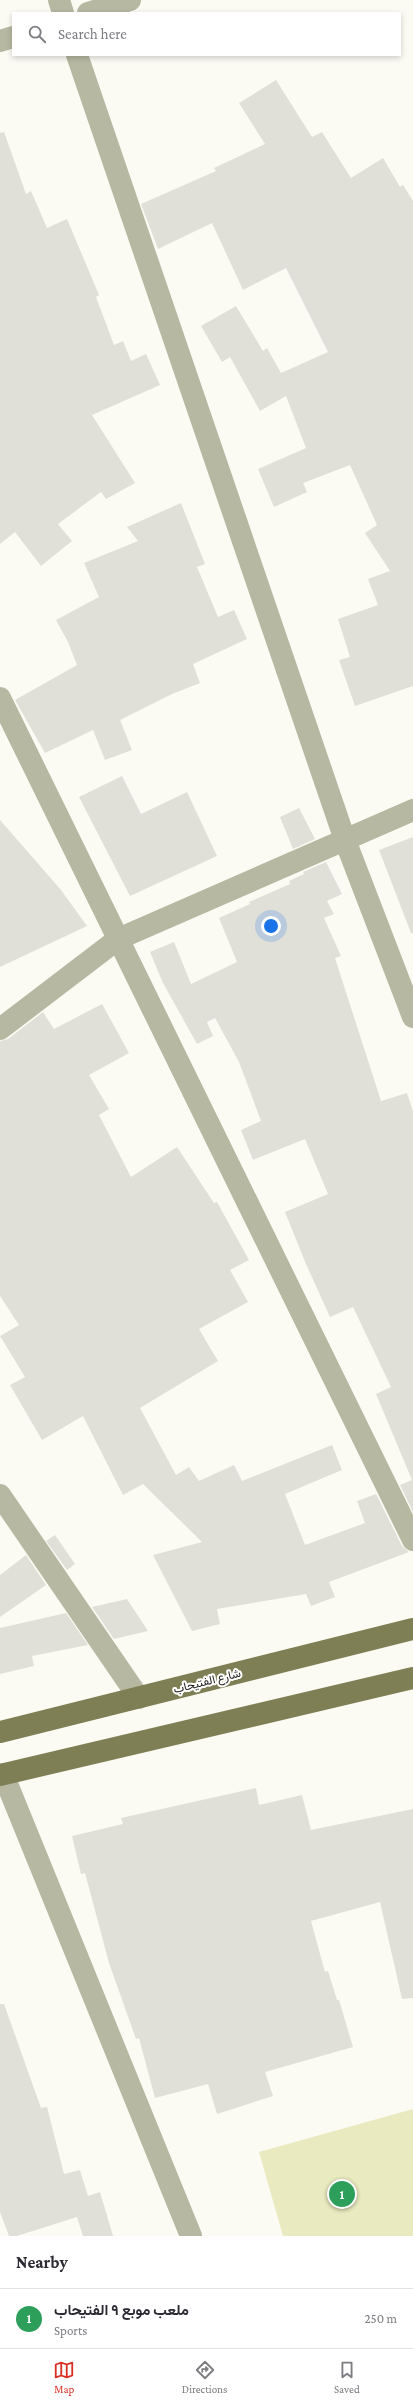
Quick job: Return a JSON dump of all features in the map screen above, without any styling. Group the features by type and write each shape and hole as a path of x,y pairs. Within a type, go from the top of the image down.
{"main road":[{"name":"شارع الفتيحاب","path":"0,1732 413,1629"},
{"path":"1,1775 413,1678"}],"street":[{"path":"58,0 63,12"},
{"path":"91,12 130,0"},
{"path":"0,41 12,37"},
{"path":"77,56 345,840 413,1017"},
{"path":"0,698 413,1540"},
{"path":"0,1029 118,939 413,810"},
{"path":"0,1495 139,1698"},
{"path":"1,1775 191,2236"}],"green space":[{"path":"413,2109 413,2236 283,2236 259,2152"}],"building":[{"path":"276,80 312,137 322,132 351,178 383,158 400,187 403,185 413,201 413,686 355,706 339,660 350,657 338,619 378,605 368,579 390,571 365,533 377,525 350,465 303,483 307,492 274,507 258,469 306,448 286,396 260,411 230,357 222,362 201,326 236,306 263,351 267,348 281,373 328,352 286,268 243,290 212,223 158,249 141,204 216,171 214,168 265,144 239,103"},
{"path":"4,132 26,194 31,191 47,228 67,219 99,295 96,297 114,345 123,341 131,361 146,354 160,385 92,415 135,483 106,499 101,492 58,524 72,541 41,566 15,532 0,544 0,133"},
{"path":"181,503 205,564 197,567 218,617 234,610 247,639 193,664 200,683 172,694 120,720 132,750 105,760 93,730 45,753 15,700 77,665 68,642 56,620 99,597 84,563 138,541 127,527"},
{"path":"122,776 141,814 187,792 217,856 130,896 79,797"},
{"path":"299,808 315,839 293,849 280,817"},
{"path":"0,820 61,890 87,926 0,967"},
{"path":"413,837 413,933 411,933 379,850"},
{"path":"326,862 342,894 327,901 334,914 324,918 341,956 335,958 381,1101 407,1093 413,1111 413,1512 400,1485 412,1480 376,1394 391,1387 353,1307 330,1317 285,1212 328,1194 305,1139 253,1160 241,1130 261,1121 239,1062 215,1018 207,1022 213,1036 197,1044 163,983 150,952 174,942 191,984 237,962 219,918 250,904 249,902 290,884 289,881 304,874 303,872"},
{"path":"102,1004 129,1053 89,1075 109,1109 99,1115 131,1177 177,1147 214,1203 217,1202 249,1260 230,1270 248,1302 199,1329 218,1361 140,1408 176,1475 189,1467 199,1481 234,1465 242,1481 332,1445 342,1470 285,1494 305,1545 365,1523 357,1501 376,1494 402,1546 409,1552 329,1582 335,1597 311,1606 306,1594 217,1609 220,1624 192,1631 153,1555 202,1542 143,1484 123,1495 83,1416 42,1440 10,1385 25,1377 0,1336 19,1325 0,1296 0,1041 8,1039 43,1012 54,1029"},
{"path":"55,1535 75,1564 67,1570 46,1541"},
{"path":"26,1555 46,1585 0,1617 0,1575"},
{"path":"127,1599 148,1631 114,1639 92,1607"},
{"path":"66,1613 88,1645 32,1656 34,1666 0,1674 0,1628"},
{"path":"256,1788 259,1805 302,1795 311,1830 413,1809 413,1998 402,1999 380,1902 311,1921 325,1972 328,1971 337,2000 339,2000 353,2047 265,2072 273,2096 217,2114 208,2084 155,2098 139,2038 136,2039 109,1963 85,1873 81,1874 72,1836 123,1824 121,1818"},
{"path":"0,2004 4,2004 41,2108 47,2107 64,2174 80,2170 88,2196 100,2192 113,2236 83,2236 77,2217 17,2236 9,2236 0,2212"}],"place":[{"name":"ملعب موبع ٩ الفتيحاب","path":"342,2194"}]}
